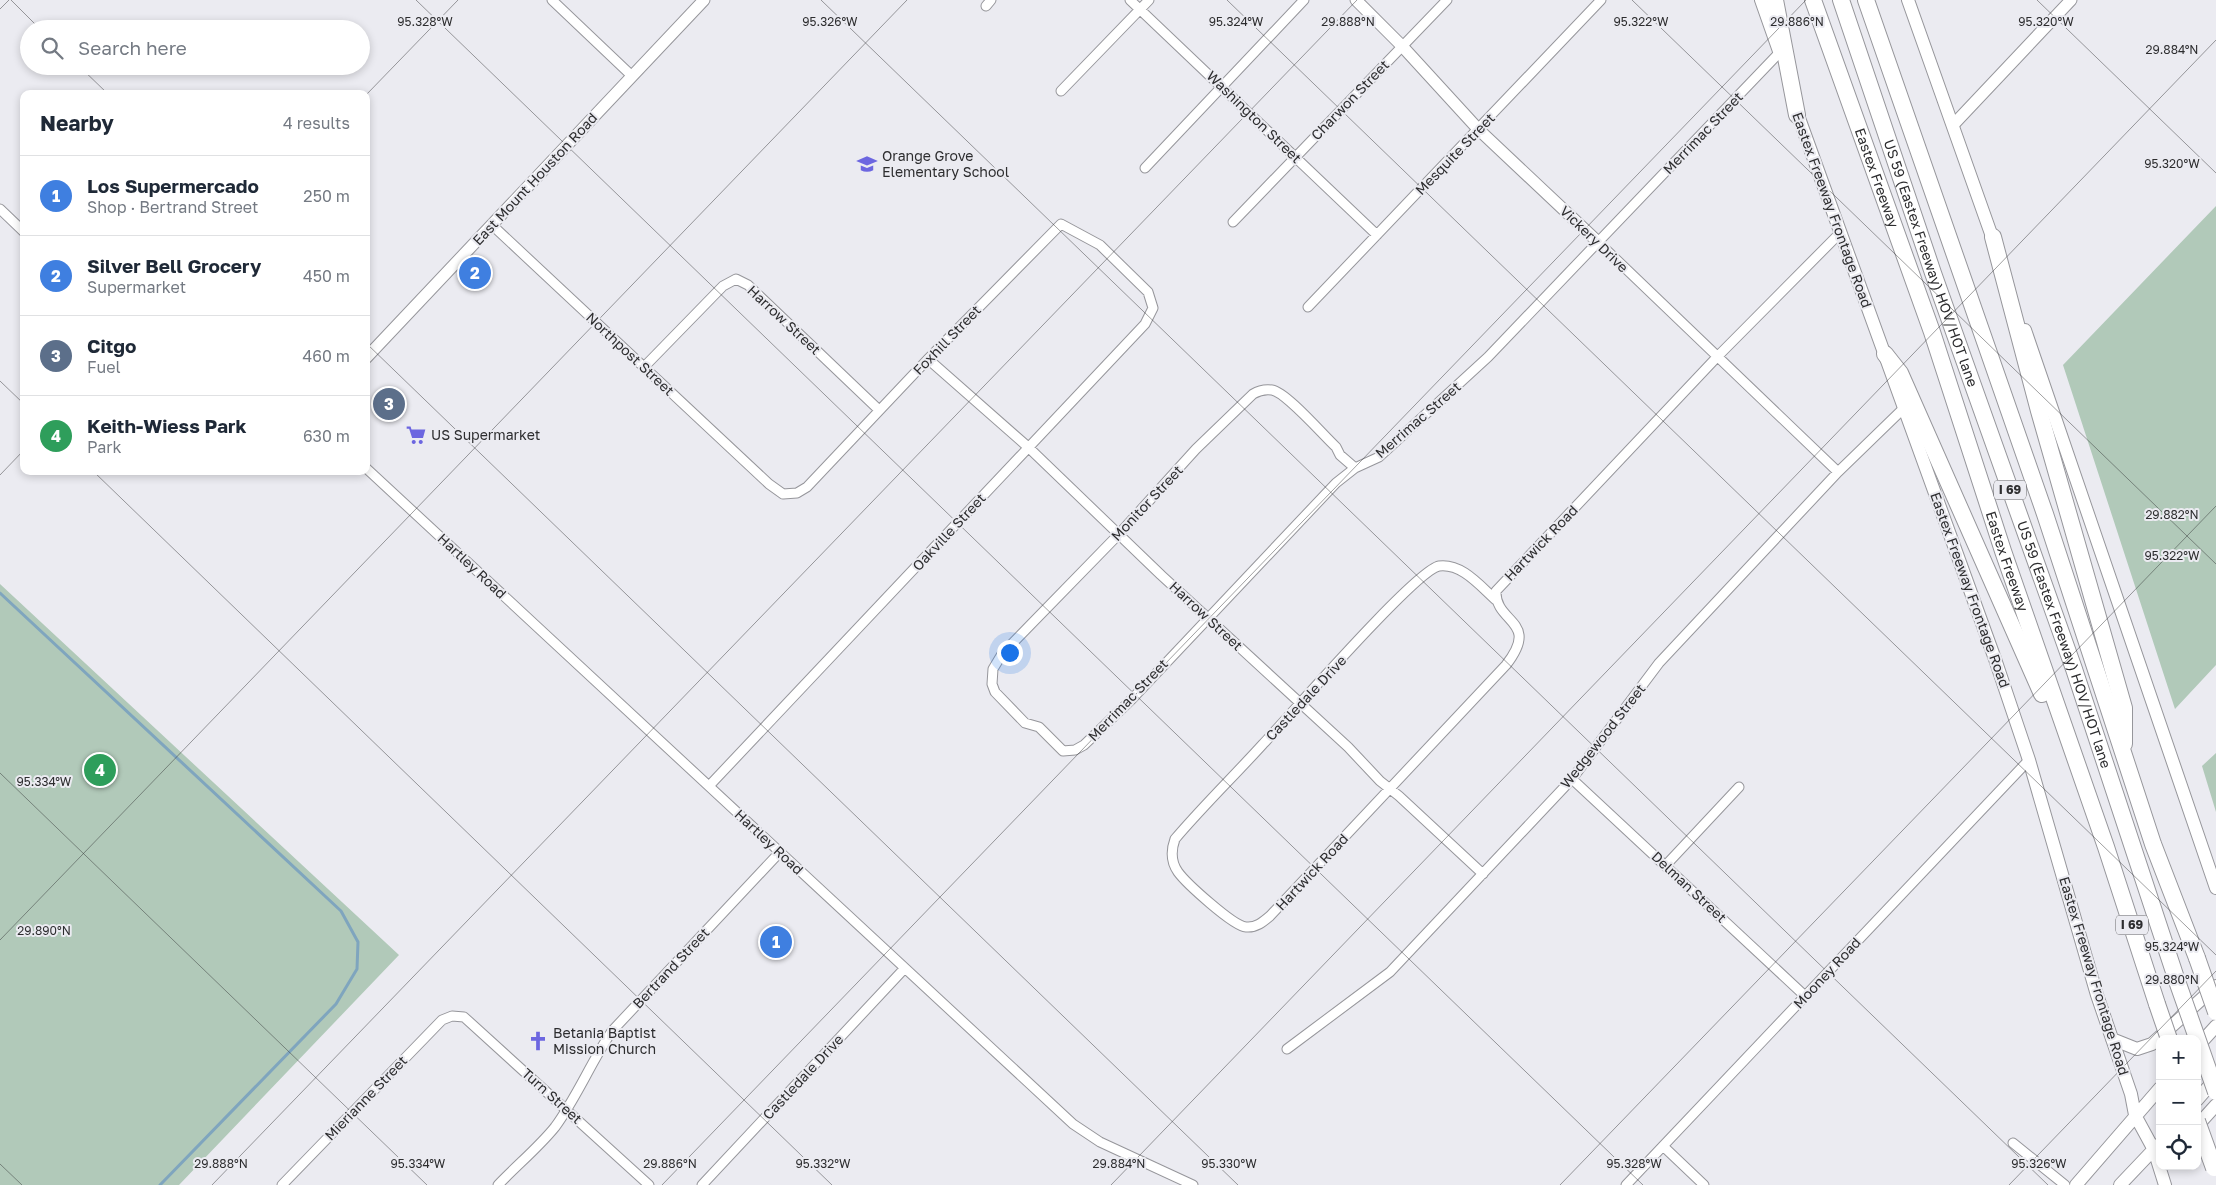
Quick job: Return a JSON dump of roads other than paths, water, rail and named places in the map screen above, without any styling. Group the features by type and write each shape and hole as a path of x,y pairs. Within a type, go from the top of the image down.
{"highway":[{"path":"1775,0 1797,115"},
{"name":"Eastex Freeway","path":"1812,0 1932,332 2003,551 2106,847 2168,1035"},
{"name":"US 59 (Eastex Freeway) HOV/HOT lane","path":"1842,0 1933,273 2074,669 2177,981 2216,1092"},
{"name":"I 69","path":"1866,0 2045,514 2153,844 2216,1012"},
{"path":"1993,237 2039,411 2124,708 2124,759"},
{"path":"1885,354 1900,374 2006,609 2106,847"},
{"path":"2198,1125 2215,1171"}],"main road":[{"name":"Eastex Freeway Frontage Road","path":"1761,0 1797,115 1905,407 2029,760 2135,1115 2156,1146"},
{"path":"1908,0 1954,124 2216,888"},
{"path":"2112,1039 2137,1049 2152,1044 2216,986"},
{"path":"2201,1043 2216,1026"},
{"path":"2201,1095 2216,1078"},
{"path":"2076,1185 2156,1092"},
{"path":"2198,1125 2216,1105"},
{"path":"2120,1185 2156,1148"},
{"name":"Eastex Freeway Frontage Road","path":"2162,1170 2165,1185"},
{"path":"2165,1185 2166,1170"}],"street":[{"path":"552,0 632,76"},
{"name":"East Mount Houston Road","path":"370,354 704,0"},
{"name":"Washington Street","path":"1130,0 1377,235"},
{"path":"1061,91 1149,0"},
{"path":"1144,168 1304,0"},
{"name":"Vickery Drive","path":"1356,0 1402,46 1478,129 1838,472"},
{"name":"Charwon Street","path":"1233,222 1446,0"},
{"name":"Mesquite Street","path":"1308,307 1601,0"},
{"path":"1954,124 2071,0"},
{"name":"Merrimac Street","path":"1020,718 1025,723 1039,728 1063,751 1075,750 1098,733 1312,507 1355,468 1379,457 1488,357 1779,53"},
{"path":"0,209 20,228"},
{"name":"Foxhill Street","path":"769,484 783,494 797,493 807,487 928,359 1061,224 1100,245 1128,272"},
{"name":"Northpost Street","path":"492,225 769,484"},
{"name":"Hartwick Road","path":"1199,892 1227,917 1245,927 1260,925 1282,905 1516,652 1520,638 1516,625 1496,600 1496,590 1718,357 1841,232"},
{"name":"Oakville Street","path":"709,786 1150,316 1153,308 1148,292 1128,272"},
{"name":"Harrow Street","path":"644,367 723,286 736,280 748,285 880,410"},
{"name":"Harrow Street","path":"928,359 1028,448 1348,747 1390,789 1483,874"},
{"name":"Monitor Street","path":"1020,718 995,692 992,676 996,661 1119,534 1196,449 1245,400 1260,391 1272,390 1285,397 1336,447 1340,455 1355,468"},
{"name":"Wedgewood Street","path":"1287,1049 1390,972 1572,779 1659,663 1838,472 1905,407"},
{"name":"Hartley Road","path":"370,472 1073,1124 1100,1142 1193,1185"},
{"name":"Castledale Drive","path":"1199,892 1178,872 1171,849 1175,839 1360,639 1431,569 1451,566 1462,570 1496,600"},
{"name":"Mooney Road","path":"1626,1185 2029,760"},
{"name":"Delman Street","path":"1572,779 1805,996"},
{"path":"1666,865 1739,787"},
{"name":"Bertrand Street","path":"498,1185 554,1128 567,1109 595,1055 612,1031 780,852"},
{"name":"Castledale Drive","path":"702,1185 904,969"},
{"name":"Turn Street","path":"452,1016 464,1017 649,1185"},
{"name":"Mierianne Street","path":"282,1185 442,1020 452,1016"},
{"path":"2013,1143 2065,1185"},
{"path":"1663,1146 1704,1185"}],"waterway":[{"path":"0,593 341,911 358,942 357,969 336,1004 160,1185"}],"place":[{"name":"Orange Grove Elementary School","path":"867,164"},
{"name":"Silver Bell Grocery","path":"475,273"},
{"name":"Citgo","path":"389,404"},
{"name":"US Supermarket","path":"416,435"},
{"name":"Keith-Wiess Park","path":"100,770"},
{"name":"Los Supermercado","path":"776,942"},
{"name":"Betania Baptist Mission Church","path":"538,1041"}]}
